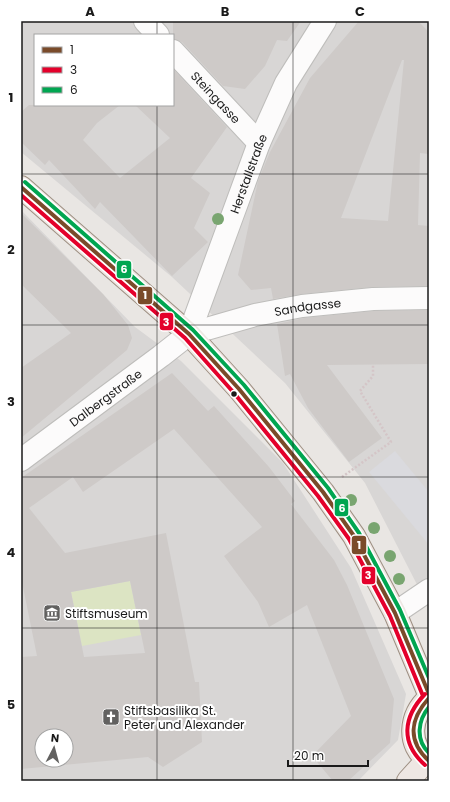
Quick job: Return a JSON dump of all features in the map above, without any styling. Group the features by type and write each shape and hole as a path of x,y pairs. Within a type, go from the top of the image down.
{"main road":[{"path":"21,187 189,334 239,389 323,492 354,536 395,613 429,694"},
{"path":"408,781 428,760 417,747 412,731 416,715 421,705 429,698"}],"street":[{"path":"145,21 157,34"},
{"name":"Herstallstraße","path":"189,334 259,143 286,83 325,21"},
{"name":"Steingasse","path":"174,52 259,143"},
{"name":"Sandgasse","path":"189,334 255,315 302,306 373,300 429,298"},
{"name":"Dalbergstraße","path":"21,460 189,334"},
{"path":"395,613 429,590"}],"path":[{"path":"323,492 391,442 360,391 372,376 372,365"}],"shaded area":[{"path":"21,21 429,21 429,608 365,483 285,383 172,277 21,152"},
{"path":"21,210 135,327 181,361 283,463 351,568 406,694 398,740 358,781 21,781"},
{"path":"395,451 429,492 429,545 369,472"}],"green space":[{"path":"130,581 141,635 82,646 71,592"}],"building":[{"path":"173,21 301,21 287,41 277,40 265,66 245,89 223,86 182,42 174,39"},
{"path":"359,21 418,21 429,32 429,154 420,153 418,225 429,226 429,286 372,287 301,294 273,299 271,288 251,290 238,275 258,181 270,152 310,78","holes":["402,60 404,60 388,221 341,218"]},
{"path":"174,70 227,127 191,178 210,193 194,228 208,242 172,276 100,202 95,209 49,160 45,165 21,142 21,112 29,105 119,106 97,123 83,140 120,178 170,138 136,106 174,106"},
{"path":"21,213 103,294 128,325 132,338 127,350 21,438 21,368 71,333 21,284"},
{"path":"429,310 429,364 327,365 382,438 349,462 308,408 290,374 285,376 277,324 304,318 374,311"},
{"path":"172,373 208,411 214,406 269,467 295,501 291,504 334,560 347,585 394,699 390,743 348,781 333,781 312,756 351,716 307,605 269,627 258,602 224,556 262,527 174,429 83,492 73,477 29,508 65,553 166,533 195,682 199,682 202,742 163,767 148,757 74,764 74,728 34,728 34,768 21,769 21,657 37,656 21,577 21,478","holes":["130,581 145,653 84,657 71,592"]}],"transit line":[{"name":"6","path":"25,182 193,330 244,385 328,488 359,533 400,610 429,678"},
{"name":"1","path":"21,187 189,334 239,389 323,492 354,536 395,613 429,694"},
{"name":"3","path":"21,195 185,338 234,393 318,496 349,539 390,616 423,696"},
{"name":"3","path":"425,694 412,712 407,730 411,748 425,765"},
{"name":"1","path":"429,698 418,714 414,730 414,738 417,746 429,761"},
{"name":"6","path":"429,707 420,724 420,736 429,753"}],"place":[{"name":"Stiftsmuseum","path":"52,613"},
{"name":"Stiftsbasilika St. Peter und Alexander","path":"111,717"}]}
